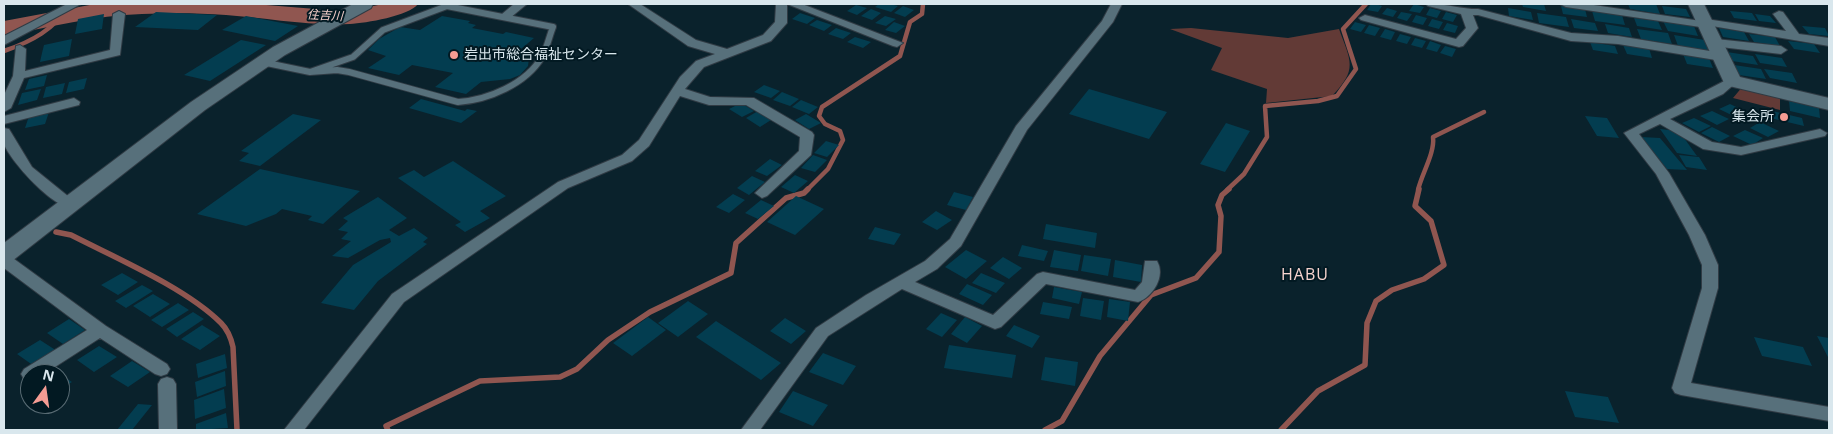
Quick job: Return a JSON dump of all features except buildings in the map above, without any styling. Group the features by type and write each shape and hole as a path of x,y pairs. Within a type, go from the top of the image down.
{"street":[{"path":"4,41 75,4"},
{"path":"4,255 198,106 262,62 365,4"},
{"path":"506,16 520,4"},
{"path":"633,4 692,43 726,53"},
{"path":"293,430 398,298 563,185 627,158 644,143 679,91 684,80 700,64 767,38 781,24 782,4"},
{"path":"792,4 897,43"},
{"path":"750,430 822,332 931,265 956,242 1021,129 1107,22 1116,4"},
{"path":"1432,4 1473,9 1571,37 1719,50 1781,50"},
{"path":"1566,4 1829,42"},
{"path":"1696,4 1732,81"},
{"path":"1365,18 1459,43 1472,28 1473,9"},
{"path":"19,76 116,52 120,14"},
{"path":"1779,14 1795,36"},
{"path":"4,108 19,76 20,49"},
{"path":"1829,104 1732,81 1718,91 1631,133 1662,173 1697,235 1710,265 1710,288 1681,388 1829,414"},
{"path":"679,91 708,101 749,101 807,135 806,152 762,194"},
{"path":"4,120 74,102"},
{"path":"1660,119 1708,146 1741,151 1820,133"},
{"path":"4,132 27,170 70,204"},
{"path":"4,260 164,376 168,430"},
{"path":"901,282 995,323 1043,278 1138,296 1150,284 1151,265"},
{"path":"46,364 100,330"}],"lane":[{"path":"262,62 310,72 338,70 458,102 480,100 530,72 542,57 553,27 506,16 447,6 383,30 353,57 310,72"}],"shaded area":[{"path":"1191,28 1288,38 1339,29 1349,58 1349,72 1346,79 1332,96 1266,103 1267,89 1211,70 1222,48 1170,29"},
{"path":"1743,86 1780,95 1780,110 1733,98"}],"waterway":[{"path":"4,51 42,34 57,21 71,4"},
{"name":"住吉川","path":"4,28 95,11 131,7 226,8 328,18 354,17 406,4"},
{"path":"388,430 386,426 480,381 560,377 577,369 608,340 650,312 731,273 736,243 786,198 804,193 828,169 843,140 840,131 825,124 819,116 822,107 900,56 910,22 922,14 923,4"},
{"path":"1227,190 1244,174 1267,137 1265,106 1318,101 1337,96 1356,69 1343,29 1366,4"},
{"path":"1418,190 1432,150 1433,137 1484,112"},
{"path":"1045,430 1062,421 1100,356 1151,295 1196,278 1219,252 1221,216 1218,205 1222,195 1229,189"},
{"path":"1281,430 1318,391 1365,365 1367,323 1376,301 1392,290 1424,279 1444,265 1431,221 1415,206 1419,189"},
{"path":"56,232 71,235 170,286 206,310 223,326 229,334 233,347 237,430"}],"place":[{"name":"岩出市総合福祉センター","path":"454,55"},
{"name":"集会所","path":"1784,117"}],"district":[{"name":"HABU","path":"1305,275"}]}
